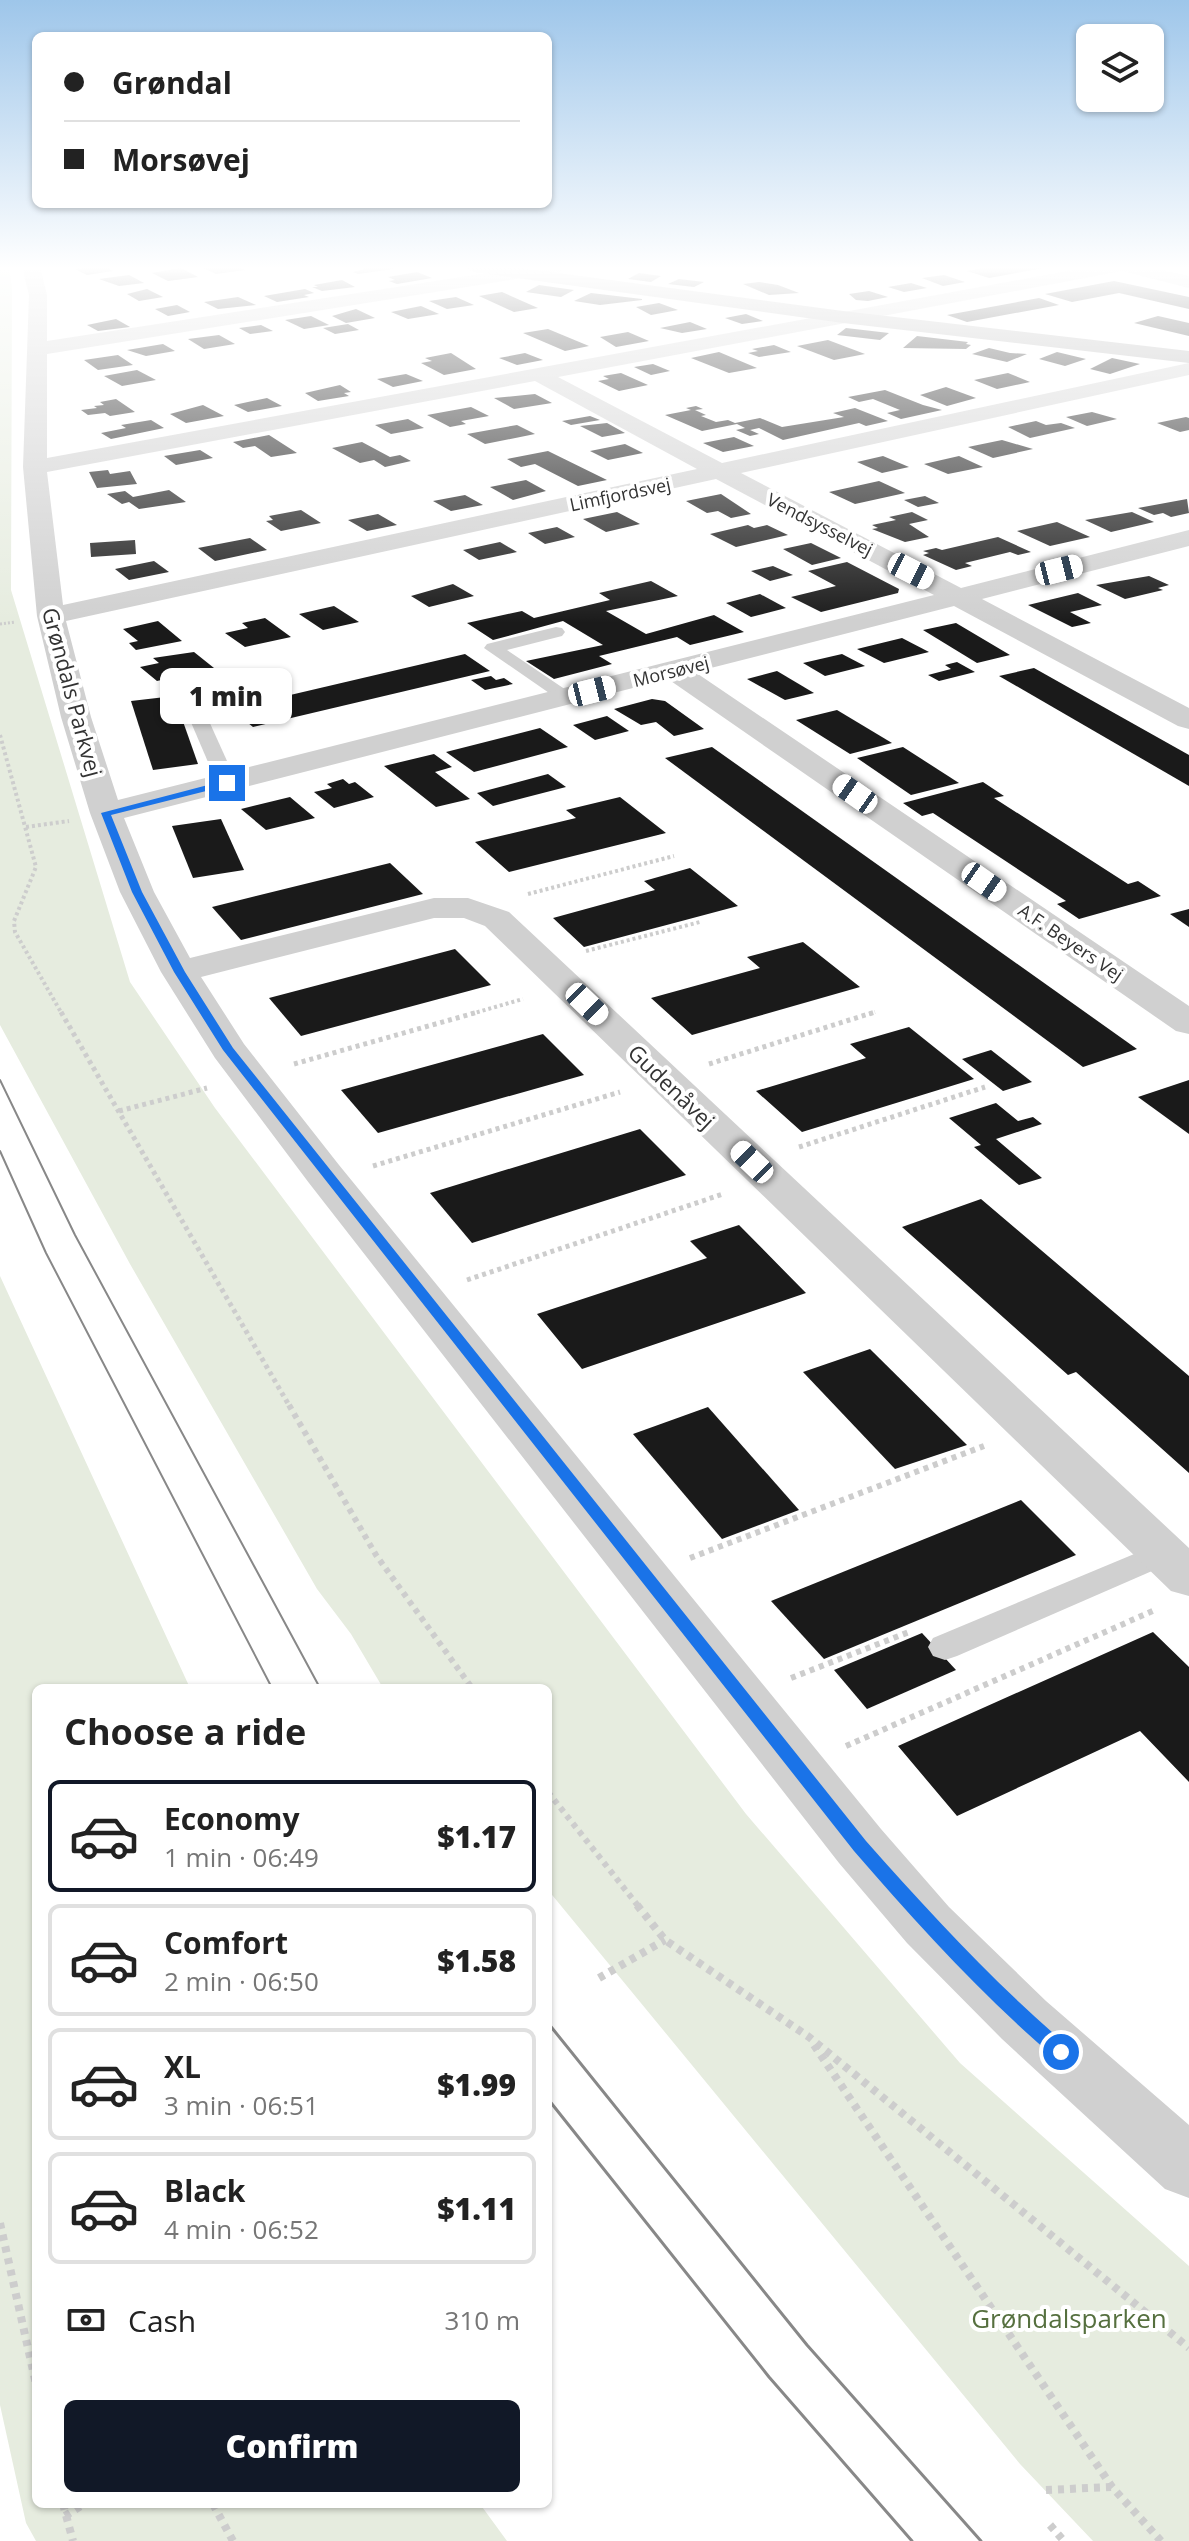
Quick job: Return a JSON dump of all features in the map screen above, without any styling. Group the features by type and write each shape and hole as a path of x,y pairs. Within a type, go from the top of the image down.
{"street":[{"name":"Grøndals Parkvej","path":"37,386 35,467 51,616 76,717 106,813 137,892 179,972 250,1077 324,1174 860,1846 928,1925 1024,2020 1189,2167"},
{"path":"35,467 469,386"},
{"name":"Vendsysselvej","path":"559,386 717,473 960,596 1189,720"},
{"name":"Limfjordsvej","path":"51,616 1114,386"},
{"name":"Morsøvej","path":"106,813 675,671 1189,538"},
{"name":"A.F. Beyers Vej","path":"675,671 1189,1023"},
{"name":"Gudenåvej","path":"179,972 434,908 471,909 497,919 1176,1565"}],"lane":[{"path":"556,632 493,648 565,698"},
{"path":"190,699 227,783"},
{"path":"945,1647 1176,1565"}],"path":[{"path":"0,735 36,867 14,921 15,932 376,1555 469,1684"},
{"path":"471,909 674,856"},
{"path":"250,1077 700,922"},
{"path":"324,1174 363,1169 875,1012"},
{"path":"502,1268 985,1087"},
{"path":"119,1111 202,1089"},
{"path":"645,1575 1032,1427"},
{"path":"853,1742 1160,1607"},
{"path":"831,1663 862,1651"},
{"path":"552,1797 665,1940 809,2037 1189,2348"},
{"path":"599,1978 665,1940"},
{"path":"809,2037 1112,2487 1161,2541"},
{"path":"0,2223 32,2366"},
{"path":"1046,2490 1112,2487"},
{"path":"64,2508 73,2541"},
{"path":"65,2516 78,2508"},
{"path":"215,2508 233,2541"},
{"path":"1050,2525 1064,2541"}],"green space":[{"name":"Grøndalsparken","path":"0,386 12,386 11,590 130,982 215,1108 746,1814 960,2063 1189,2266 1189,2541 1093,2541 1020,2464 552,1895 552,1684 381,1684 351,1634 317,1589 130,1264 0,1025"},
{"path":"0,1276 188,1684 32,1684 32,2508 483,2508 507,2541 36,2541 26,2523 0,2405"}],"building":[{"path":"337,386 351,392 344,393 349,396 318,401 305,393"},
{"path":"608,386 645,386 619,391"},
{"path":"988,386 1013,386 997,389"},
{"path":"946,387 976,398 947,406 920,395"},
{"path":"885,390 942,410 901,419 887,413 900,410 873,399 859,402 848,397"},
{"path":"535,394 552,403 514,409 494,398"},
{"path":"267,398 282,406 248,412 234,405"},
{"path":"116,399 135,412 110,416 105,413 88,415 81,410 97,408 94,406 104,405 100,402"},
{"path":"203,405 224,416 186,423 170,414"},
{"path":"696,406 703,409 695,410 706,415 701,416 716,422 728,420 735,423 760,418 782,427 844,417 833,413 855,408 888,421 866,426 859,423 783,440 759,428 750,430 759,434 750,436 736,430 745,428 737,424 702,431 665,415 691,410 686,408"},
{"path":"471,407 489,416 461,421 466,424 450,427 427,415"},
{"path":"1092,412 1117,419 1087,426 1066,417"},
{"path":"590,416 600,420 571,425 562,421"},
{"path":"1189,418 1189,430 1180,432 1157,423"},
{"path":"408,419 424,428 391,434 375,425"},
{"path":"151,420 164,428 111,439 101,433 126,428 121,425"},
{"path":"1036,421 1046,425 1061,423 1075,428 1030,438 1008,427"},
{"path":"607,423 625,433 602,437 580,426"},
{"path":"517,425 535,434 485,444 467,434"},
{"path":"269,435 297,453 271,457 255,446 243,448 233,442"},
{"path":"734,437 754,446 723,452 703,443"},
{"path":"1002,440 1033,449 993,458 968,447"},
{"path":"362,442 390,457 400,455 411,461 385,467 374,460 360,463 332,448"},
{"path":"625,444 643,453 608,460 590,451"},
{"path":"200,450 213,458 176,465 164,456"},
{"path":"548,451 607,480 578,486 535,464 521,467 507,459"},
{"path":"883,456 909,467 882,473 857,462"},
{"path":"959,456 983,467 948,474 924,464"},
{"path":"108,470 110,474 130,471 137,484 97,488 89,472"},
{"path":"526,480 546,491 513,500 490,487"},
{"path":"879,481 905,493 855,504 829,492"},
{"path":"169,490 186,502 139,509 129,502 122,504 107,494 125,491 133,497"},
{"path":"721,494 751,514 731,518 718,511 707,513 686,501"},
{"path":"465,495 483,505 451,511 433,501"},
{"path":"925,496 939,503 918,507 904,500"},
{"path":"1187,499 1189,513 1171,517 1163,513 1154,515 1138,508"},
{"path":"301,510 321,523 281,531 266,521 273,520 269,516"},
{"path":"617,512 640,524 606,532 583,519"},
{"path":"912,512 928,520 909,524 929,537 905,542 872,529 878,528 872,525 896,520 889,517"},
{"path":"1132,512 1154,522 1111,532 1085,520"},
{"path":"378,514 397,525 367,531 348,520"},
{"path":"1057,522 1090,537 1050,546 1017,531"},
{"path":"748,525 754,528 767,525 788,535 736,547 710,534"},
{"path":"557,527 575,537 545,544 528,533"},
{"path":"998,537 1031,552 1018,555 1010,552 965,563 972,566 956,570 923,555 929,553 923,551 942,550"},
{"path":"250,538 267,550 215,561 198,548"},
{"path":"135,540 136,554 91,557 90,543"},
{"path":"500,542 517,552 479,560 463,550"},
{"path":"811,543 841,558 812,565 783,549"},
{"path":"154,561 169,572 129,580 115,569"},
{"path":"847,562 899,589 898,593 821,612 791,597 836,586 808,571"},
{"path":"773,566 793,575 770,581 751,571"},
{"path":"1149,576 1169,585 1158,588 1163,590 1125,599 1096,585"},
{"path":"651,581 678,596 606,611 646,634 714,615 744,632 690,645 677,637 599,656 612,664 554,679 526,661 603,645 563,621 493,640 467,623 522,611 534,618 610,600 599,593"},
{"path":"453,584 474,596 429,607 411,596"},
{"path":"1078,593 1102,605 1070,612 1091,623 1072,627 1028,605"},
{"path":"760,594 786,608 751,617 726,603"},
{"path":"334,606 359,622 323,630 299,614"},
{"path":"265,618 291,637 245,647 225,633 248,628 242,623"},
{"path":"158,621 182,641 136,650 129,643 138,641 123,629"},
{"path":"956,623 1010,655 977,663 923,630"},
{"path":"902,638 929,652 884,663 857,649"},
{"path":"194,652 214,668 157,681 140,667 159,663 153,658"},
{"path":"465,654 490,671 253,727 231,709"},
{"path":"842,654 865,666 825,676 803,663"},
{"path":"957,662 975,672 939,681 928,675 951,669 945,665"},
{"path":"1034,668 1189,755 1189,786 999,676"},
{"path":"777,671 814,693 785,700 747,679"},
{"path":"491,676 496,680 504,678 513,684 485,690 471,680"},
{"path":"174,696 198,764 153,770 131,701"},
{"path":"652,699 665,701 704,729 674,736 656,722 641,725 614,709"},
{"path":"837,710 892,743 850,754 796,720"},
{"path":"607,716 629,731 595,740 573,725"},
{"path":"540,728 568,747 474,772 446,752"},
{"path":"712,747 1137,1049 1083,1067 665,758"},
{"path":"903,747 959,783 911,795 857,758"},
{"path":"434,754 452,767 435,772 470,799 436,807 384,766"},
{"path":"548,774 566,787 493,806 477,793"},
{"path":"343,779 349,784 355,782 374,797 334,808 314,792 332,788 327,784"},
{"path":"983,782 1004,796 994,798 1128,884 1138,881 1161,896 1079,919 1057,904 1066,901 933,813 922,816 903,803"},
{"path":"290,797 315,818 266,830 241,809"},
{"path":"620,797 666,833 509,872 475,842 576,818 566,810"},
{"path":"221,819 244,870 193,878 172,826"},
{"path":"390,863 423,894 241,940 212,907"},
{"path":"690,868 738,906 584,947 553,918 655,890 644,881"},
{"path":"1189,909 1189,927 1170,914"},
{"path":"803,942 860,987 692,1035 651,998 760,968 747,957"},
{"path":"455,949 491,985 301,1036 269,998"},
{"path":"909,1027 974,1079 802,1132 756,1091 866,1058 850,1044"},
{"path":"543,1034 584,1075 378,1133 341,1090"},
{"path":"991,1050 1032,1082 1003,1091 962,1059"},
{"path":"1189,1080 1189,1134 1138,1097"},
{"path":"996,1103 1018,1121 1033,1117 1042,1124 996,1139 1042,1178 1019,1185 974,1147 981,1145 949,1118"},
{"path":"640,1129 686,1175 472,1243 430,1193"},
{"path":"981,1199 1189,1376 1189,1473 1076,1372 1068,1375 902,1227"},
{"path":"739,1225 806,1293 582,1369 537,1314 707,1258 690,1241"},
{"path":"870,1349 967,1445 895,1469 803,1372"},
{"path":"708,1407 799,1510 722,1539 633,1434"},
{"path":"1021,1500 1076,1555 824,1659 771,1601"},
{"path":"1153,1632 1189,1667 1189,1782 1140,1731 957,1816 898,1746"},
{"path":"922,1633 956,1670 867,1709 834,1670"}],"tram line":[{"path":"0,1080 75,1235 318,1684"},
{"path":"0,1151 46,1253 270,1684"},
{"path":"552,2028 807,2345 981,2541"},
{"path":"552,2104 769,2377 912,2541"}],"route":[{"path":"227,783 106,813 137,892 179,972 229,1050 324,1174 860,1846 928,1925 1024,2020 1061,2052"}]}
